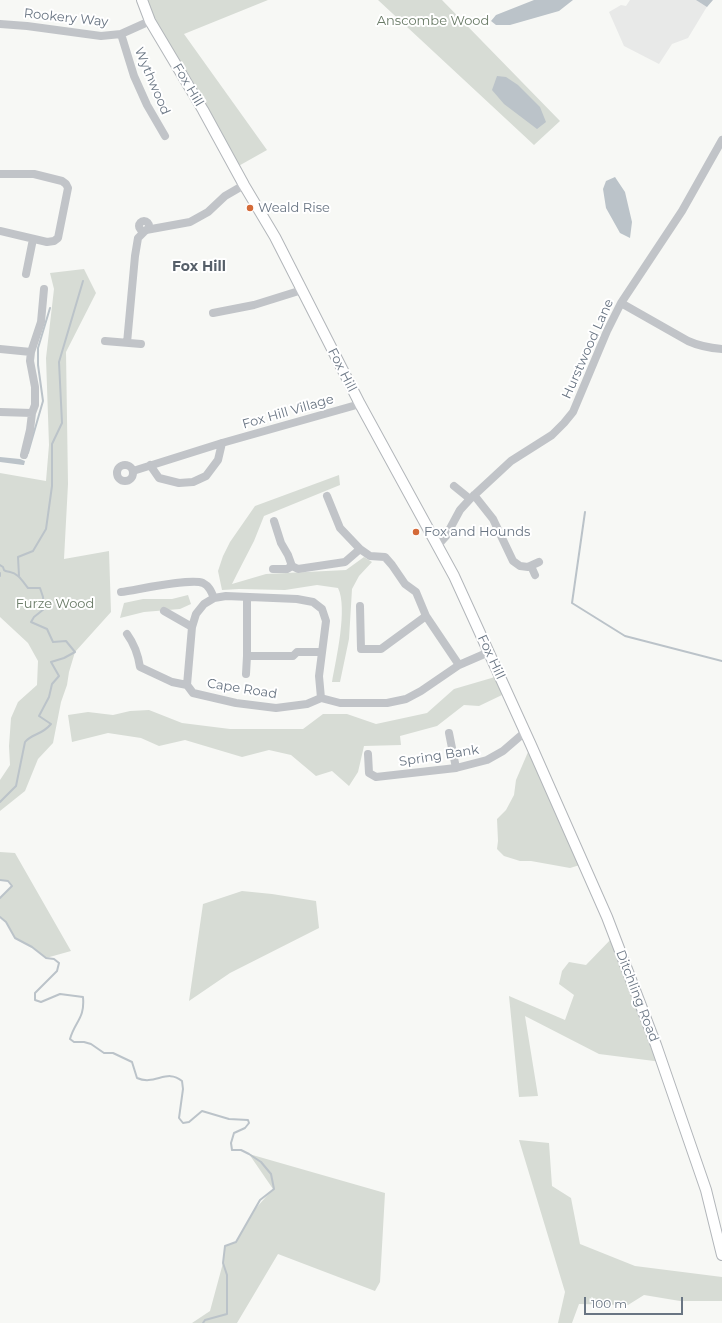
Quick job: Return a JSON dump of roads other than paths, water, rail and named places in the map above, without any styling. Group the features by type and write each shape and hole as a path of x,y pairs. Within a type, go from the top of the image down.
{"main road":[{"name":"Fox Hill","path":"142,0 150,21 203,110 244,185 275,237 360,404 438,545 454,576 531,745"},
{"name":"Ditchling Road","path":"531,745 607,917 656,1045 706,1190 722,1255"}],"street":[{"name":"Rookery Way","path":"0,24 101,36 121,34 150,21"},
{"name":"Wythwood","path":"121,34 137,82 147,105 165,136"},
{"name":"Hurstwood Lane","path":"438,545 446,536 460,510 472,497 511,462 552,435 573,412 621,303 682,211 722,140"},
{"path":"0,174 34,174 62,181 68,188 58,238 54,241 47,242 0,231"},
{"path":"127,343 138,238 147,227 190,222 208,212 225,196 244,185"},
{"path":"26,274 33,239"},
{"path":"24,455 30,430 32,413 35,405 35,387 30,361 31,352 41,322 44,289"},
{"path":"213,313 254,305 302,290"},
{"path":"621,303 688,341 712,348 722,348"},
{"path":"105,340 142,344"},
{"path":"0,348 31,352"},
{"name":"Fox Hill Village","path":"133,471 222,443 360,404"},
{"path":"0,412 32,413"},
{"path":"150,465 160,478 179,483 193,482 206,476 218,460 222,443"},
{"path":"454,486 472,497 493,519 513,561 520,566 528,567 539,562"},
{"path":"326,496 340,528 360,549 370,556 385,557 405,584 416,592 426,616 459,665"},
{"path":"274,521 281,543 292,566 298,569 345,562 360,549"},
{"path":"274,569 287,569 292,566"},
{"path":"531,566 535,575"},
{"path":"121,592 188,582 202,583 210,589 214,598"},
{"path":"187,685 192,627 196,614 204,604 214,598 226,596 297,599 313,602 322,609 326,620 318,676 321,698 340,703 387,703 406,699 422,691 459,665 489,652"},
{"path":"246,674 247,597"},
{"path":"360,606 360,649 381,649 426,616"},
{"path":"164,610 192,627"},
{"name":"Cape Road","path":"127,634 138,655 140,667 172,682 187,685 193,693 236,703 276,708 307,704 321,698"},
{"path":"247,656 293,656 297,652 321,652"},
{"name":"Spring Bank","path":"368,754 369,773 376,777 456,768 486,760 503,751 525,732"},
{"path":"448,733 456,768"}],"waterway":[{"path":"19,576 18,557 33,551 46,529 52,486 52,444 62,423 59,362 83,281"},
{"path":"28,453 43,401 38,365 38,348 50,308"},
{"path":"585,512 572,603 625,636 722,661"},
{"path":"0,565 5,571 18,576 28,588 40,588 43,597 44,609 34,617 31,622 47,629 53,642 66,641 75,652 64,658 51,662 59,676 52,684 49,697 39,716 51,724 44,731 31,737 25,742 16,786 0,802"},
{"path":"0,880 8,881 12,886 0,898"},
{"path":"0,917 6,922 15,938 32,947 46,958 54,959 59,963 57,971 35,993 35,1000 41,1002 60,994 83,997 83,1010 70,1039 74,1042 91,1044 104,1053 113,1053 132,1062 137,1078 150,1080 171,1076 182,1081 183,1089 179,1118 183,1123 189,1122 202,1111 229,1119 248,1120 249,1123 245,1128 234,1133 231,1143 232,1150 241,1150 261,1162 271,1174 274,1189 260,1200 236,1242 225,1246 223,1263 227,1275 227,1314 205,1320 203,1323"}],"place":[{"name":"Weald Rise","path":"250,208"},
{"name":"Fox and Hounds","path":"416,532"}],"district":[{"name":"Fox Hill","path":"199,267"}],"park label":[{"name":"Anscombe Wood","path":"433,21"},
{"name":"Furze Wood","path":"55,604"}]}
